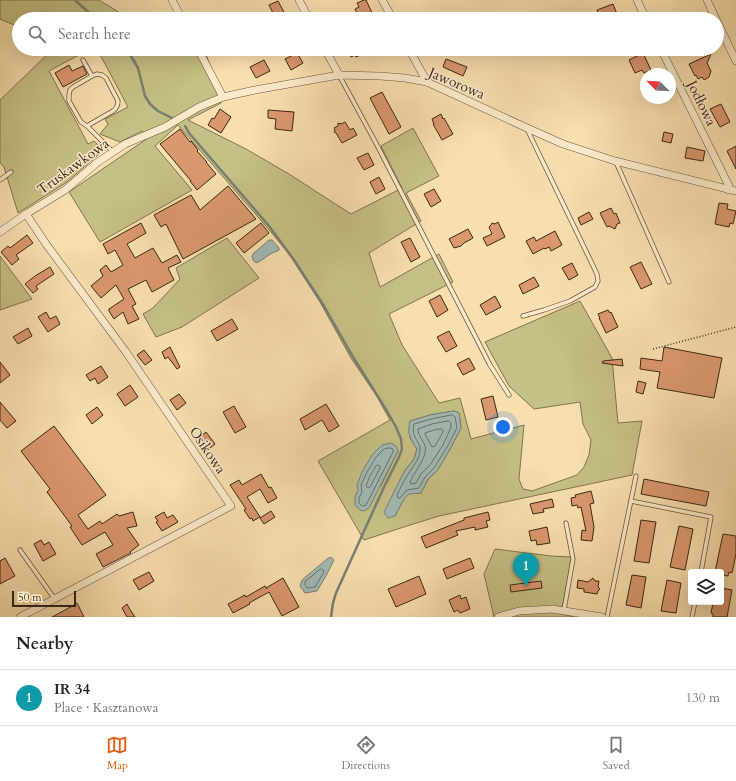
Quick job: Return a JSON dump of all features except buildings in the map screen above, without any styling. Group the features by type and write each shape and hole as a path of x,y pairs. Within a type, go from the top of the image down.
{"street":[{"path":"172,0 178,12"},
{"path":"299,0 305,12"},
{"path":"382,0 389,12"},
{"path":"637,0 643,12"},
{"path":"707,0 712,12"},
{"path":"724,36 736,61"},
{"path":"202,56 222,97"},
{"path":"329,56 339,75"},
{"path":"413,56 427,82"},
{"name":"Jodłowa","path":"664,56 732,191"},
{"name":"Jaworowa","path":"165,127 222,97 283,84 339,75 405,78 427,82 563,144 615,161 732,191"},
{"name":"Truskawkowa","path":"0,232 65,190 98,162 125,144 165,127"},
{"name":"Osikowa","path":"20,617 231,506 126,352 46,244 26,214"},
{"path":"498,617 519,611 552,609 602,617"}],"lane":[{"path":"83,60 92,76"},
{"path":"87,126 114,111 118,105 118,101 106,78 102,75 96,74 73,87 70,90 69,101 81,122 113,152"},
{"path":"339,75 377,145 490,365 509,395"},
{"path":"523,316 570,301 594,287 598,281 597,274 527,128"},
{"path":"615,161 669,282"},
{"path":"0,180 11,172"},
{"path":"606,617 636,476"},
{"path":"631,501 711,517 702,569"},
{"path":"564,610 573,559 566,523"},
{"path":"20,550 55,599"},
{"path":"692,617 694,605"}],"path":[{"path":"653,348 736,327"}],"shaded area":[{"path":"0,0 99,0 119,12 12,12 12,24 0,19"},
{"path":"46,56 77,56 49,71 88,144 94,141 98,145 99,154 67,182 18,213 4,167 0,163 0,100"},
{"path":"101,56 207,56 214,76 221,103 188,120 246,149 289,174 351,214 402,188 381,146 413,128 439,176 406,193 421,221 369,253 380,287 439,254 453,282 389,314 402,345 439,403 460,398 471,439 524,425 519,479 523,489 532,491 577,475 584,467 589,455 591,440 583,424 580,402 534,409 509,386 485,342 580,301 612,358 618,423 642,421 632,475 439,516 364,540 318,461 390,420 376,395 351,358 320,302 289,254 178,125 155,146 192,190 100,242 69,192 148,138 142,131 120,142 100,134 108,124 105,119 128,107","holes":["454,411 459,413 461,428 437,471 428,479 421,493 409,493 395,516 404,472 414,459 417,449 410,438 410,421 430,415","398,451 381,486 358,491"]},
{"path":"227,238 259,278 182,327 156,337 143,314 153,308 180,279 176,268"},
{"path":"0,256 32,299 0,310"},
{"path":"495,549 572,557 561,614 575,617 494,617 484,574"}],"water":[{"path":"269,240 272,240 279,250 256,263 252,256"},
{"path":"454,411 459,413 461,428 437,471 428,479 421,493 409,494 404,499 395,516 388,518 385,514 385,510 404,472 414,459 417,449 410,436 410,421 430,415"},
{"path":"391,443 396,446 398,451 369,508 364,511 360,510 355,505 355,496 358,491 357,485 362,472 372,455 382,445"},
{"path":"331,557 334,560 317,591 305,593 300,586 302,580"}],"waterway":[{"path":"75,0 88,12"},
{"path":"131,56 138,68 145,96 150,104 158,111 172,118"},
{"path":"185,126 189,133 269,226 294,260 324,306 353,357 387,411 401,439 402,449 399,457 336,593 331,617"}],"place":[{"name":"IR 34","path":"526,586"}]}
